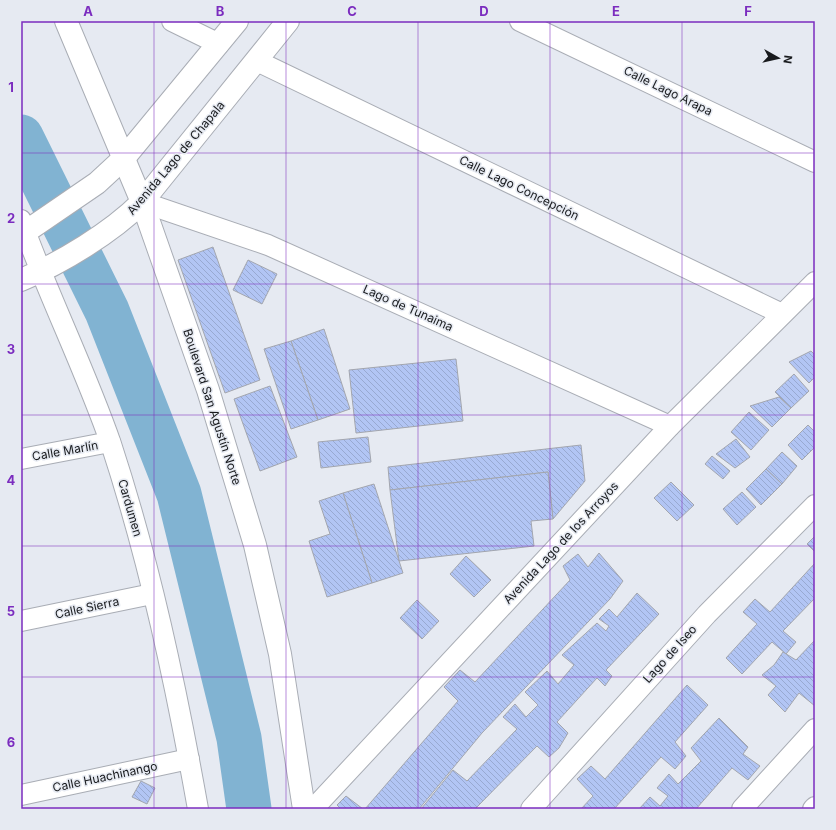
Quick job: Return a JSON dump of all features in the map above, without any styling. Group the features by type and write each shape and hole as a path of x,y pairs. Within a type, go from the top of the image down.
{"main road":[{"name":"Boulevard San Agustín Norte","path":"66,21 142,202 208,390 255,545 280,654 304,809"},
{"path":"23,229 44,219 97,183 124,158 237,21"},
{"name":"Avenida Lago de Chapala","path":"21,280 50,266 115,227 142,202 288,21"}],"street":[{"path":"172,21 219,44"},
{"name":"Calle Lago Arapa","path":"520,21 815,162"},
{"name":"Calle Lago Concepción","path":"257,61 782,314"},
{"name":"Lago de Tunaima","path":"142,202 268,245 670,426"},
{"name":"Cardumen","path":"23,229 50,266 130,505 169,664 198,809"},
{"name":"Avenida Lago de los Arroyos","path":"313,809 670,426 815,282"},
{"name":"Calle Marlín","path":"21,459 110,442"},
{"name":"Lago de Iseo","path":"532,809 707,614 815,505"},
{"name":"Calle Sierra","path":"21,622 152,594"},
{"path":"742,809 815,729"},
{"name":"Calle Huachinango","path":"21,795 189,759"}],"building":[{"path":"213,247 260,380 225,393 178,260"},
{"path":"248,260 277,274 262,304 233,290"},
{"path":"324,329 350,409 318,420 291,341"},
{"path":"291,341 318,420 291,429 264,349"},
{"path":"811,351 815,355 815,377 809,383 789,362"},
{"path":"456,359 463,421 356,433 349,370"},
{"path":"794,374 809,391 791,408 775,392"},
{"path":"270,386 297,457 260,471 234,399"},
{"path":"779,397 791,408 772,427 750,406"},
{"path":"749,412 769,430 751,450 731,432"},
{"path":"808,425 815,432 815,447 802,460 788,445"},
{"path":"368,437 371,462 321,468 318,442"},
{"path":"736,439 750,457 735,468 716,454"},
{"path":"581,445 585,481 553,519 548,472 390,490 388,467"},
{"path":"782,452 797,466 782,484 766,469"},
{"path":"712,456 730,471 723,479 705,464"},
{"path":"766,469 782,484 761,505 746,489"},
{"path":"548,472 553,519 531,521 534,546 399,561 390,490"},
{"path":"671,482 694,505 677,521 654,498"},
{"path":"374,484 403,573 372,583 343,493"},
{"path":"742,492 756,507 737,525 723,509"},
{"path":"343,493 372,583 327,597 309,541 330,534 319,501"},
{"path":"815,536 815,552 807,544"},
{"path":"599,553 623,581 610,599 482,733 419,809 365,809 458,701 444,687 460,670 475,682 570,580 563,566 578,554 588,567"},
{"path":"466,556 491,580 474,597 450,574"},
{"path":"815,563 815,598 783,631 796,642 786,654 772,642 742,674 726,658 757,624 743,612 755,599 770,612"},
{"path":"637,593 659,614 606,670 612,676 605,686 597,678 557,722 568,733 559,748 549,757 537,746 475,809 421,809 453,770 467,781 517,729 503,717 515,704 526,717 538,705 525,692 547,671 558,684 574,665 562,655 597,623 606,631 609,626 599,619 609,609 617,617"},
{"path":"417,600 439,621 422,639 400,618"},
{"path":"815,640 815,706 799,693 785,712 768,695 776,686 762,675 774,665 783,652 796,660"},
{"path":"687,685 708,705 675,742 686,756 675,769 661,757 614,809 581,809 593,796 577,779 591,766 605,779"},
{"path":"719,718 748,747 743,754 760,766 748,780 732,768 696,809 639,809 650,797 660,806 668,796 657,788 669,774 678,784 701,761 691,748"},
{"path":"141,781 155,788 147,804 132,797"},
{"path":"346,796 363,809 341,809 337,805"}],"waterway":[{"path":"21,137 107,311 179,494 239,738 249,809"}]}
